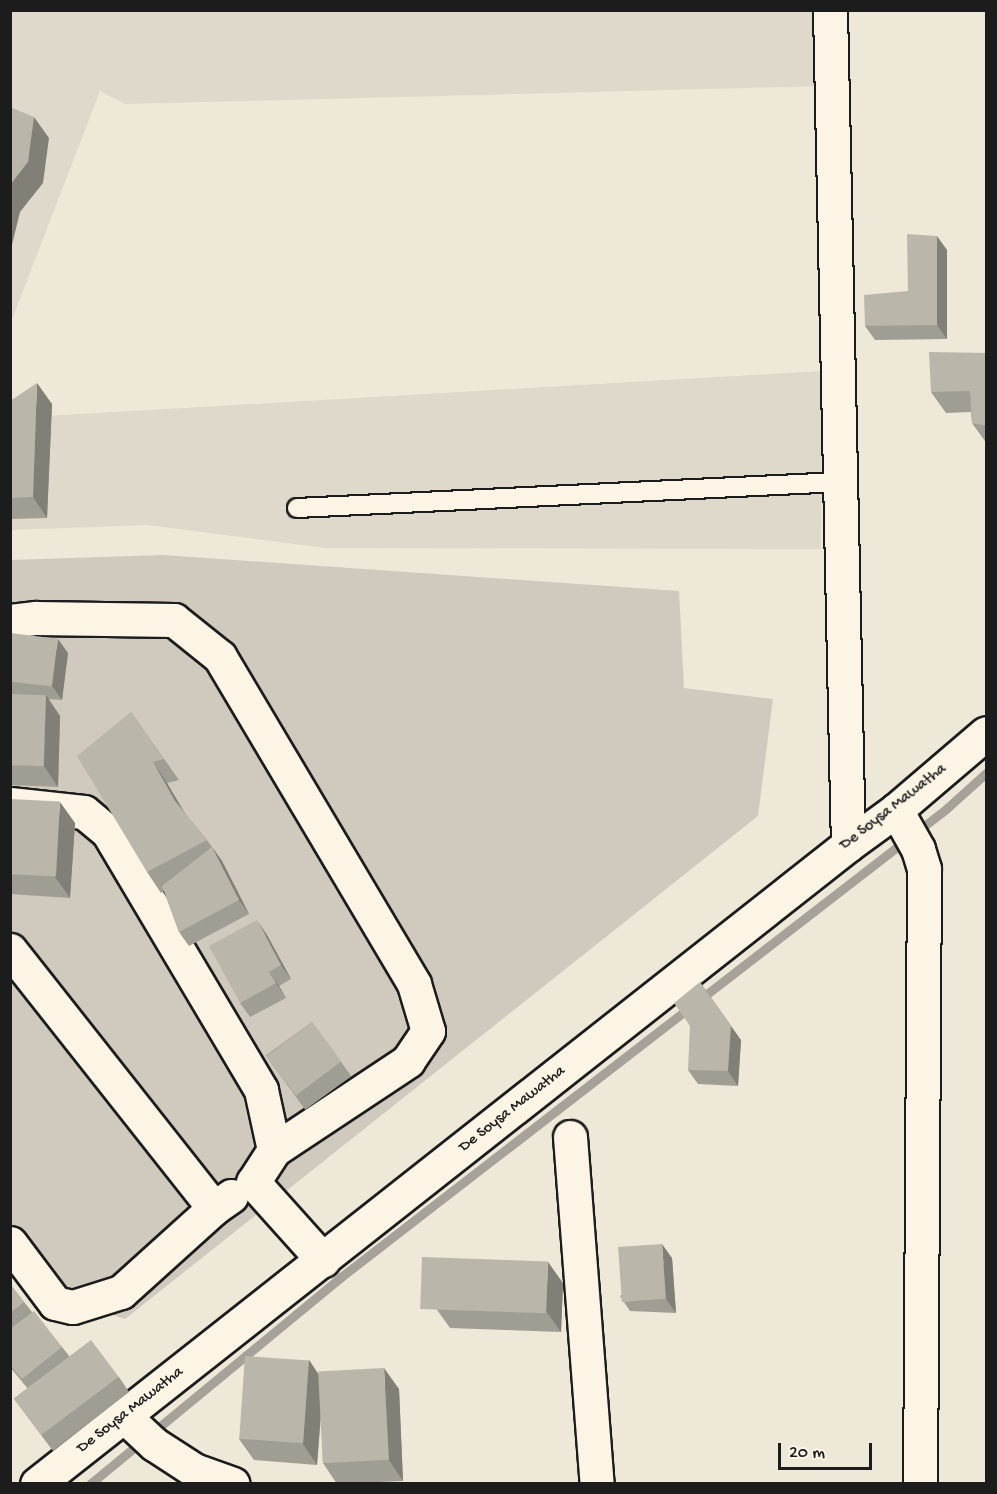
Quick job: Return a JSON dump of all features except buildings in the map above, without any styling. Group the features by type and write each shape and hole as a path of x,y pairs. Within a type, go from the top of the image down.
{"street":[{"path":"830,10 848,845"},
{"path":"10,621 36,618 174,620 220,657 414,984 428,1031 408,1060 274,1150 253,1182 214,1208 121,1292 73,1307 55,1303 10,1243"},
{"name":"De Soysa Mawatha","path":"37,1484 139,1430 323,1260 848,845 907,829 987,733"},
{"path":"10,804 84,812 108,832 261,1090 274,1150"},
{"path":"907,829 924,869 920,1484"},
{"path":"10,950 214,1208"},
{"path":"570,1137 597,1484"},
{"path":"253,1182 323,1260"},
{"path":"139,1430 194,1470 233,1484"}],"lane":[{"path":"297,508 840,482"}],"shaded area":[{"path":"11,11 825,11 827,86 125,104 100,91 11,322"},
{"path":"822,371 821,549 325,548 147,525 11,530 11,418"},
{"path":"163,555 679,591 684,688 773,699 758,816 125,1319 17,1283 10,1274 10,560"}],"waterway":[{"path":"90,1484 341,1277 946,809 986,773"}]}
